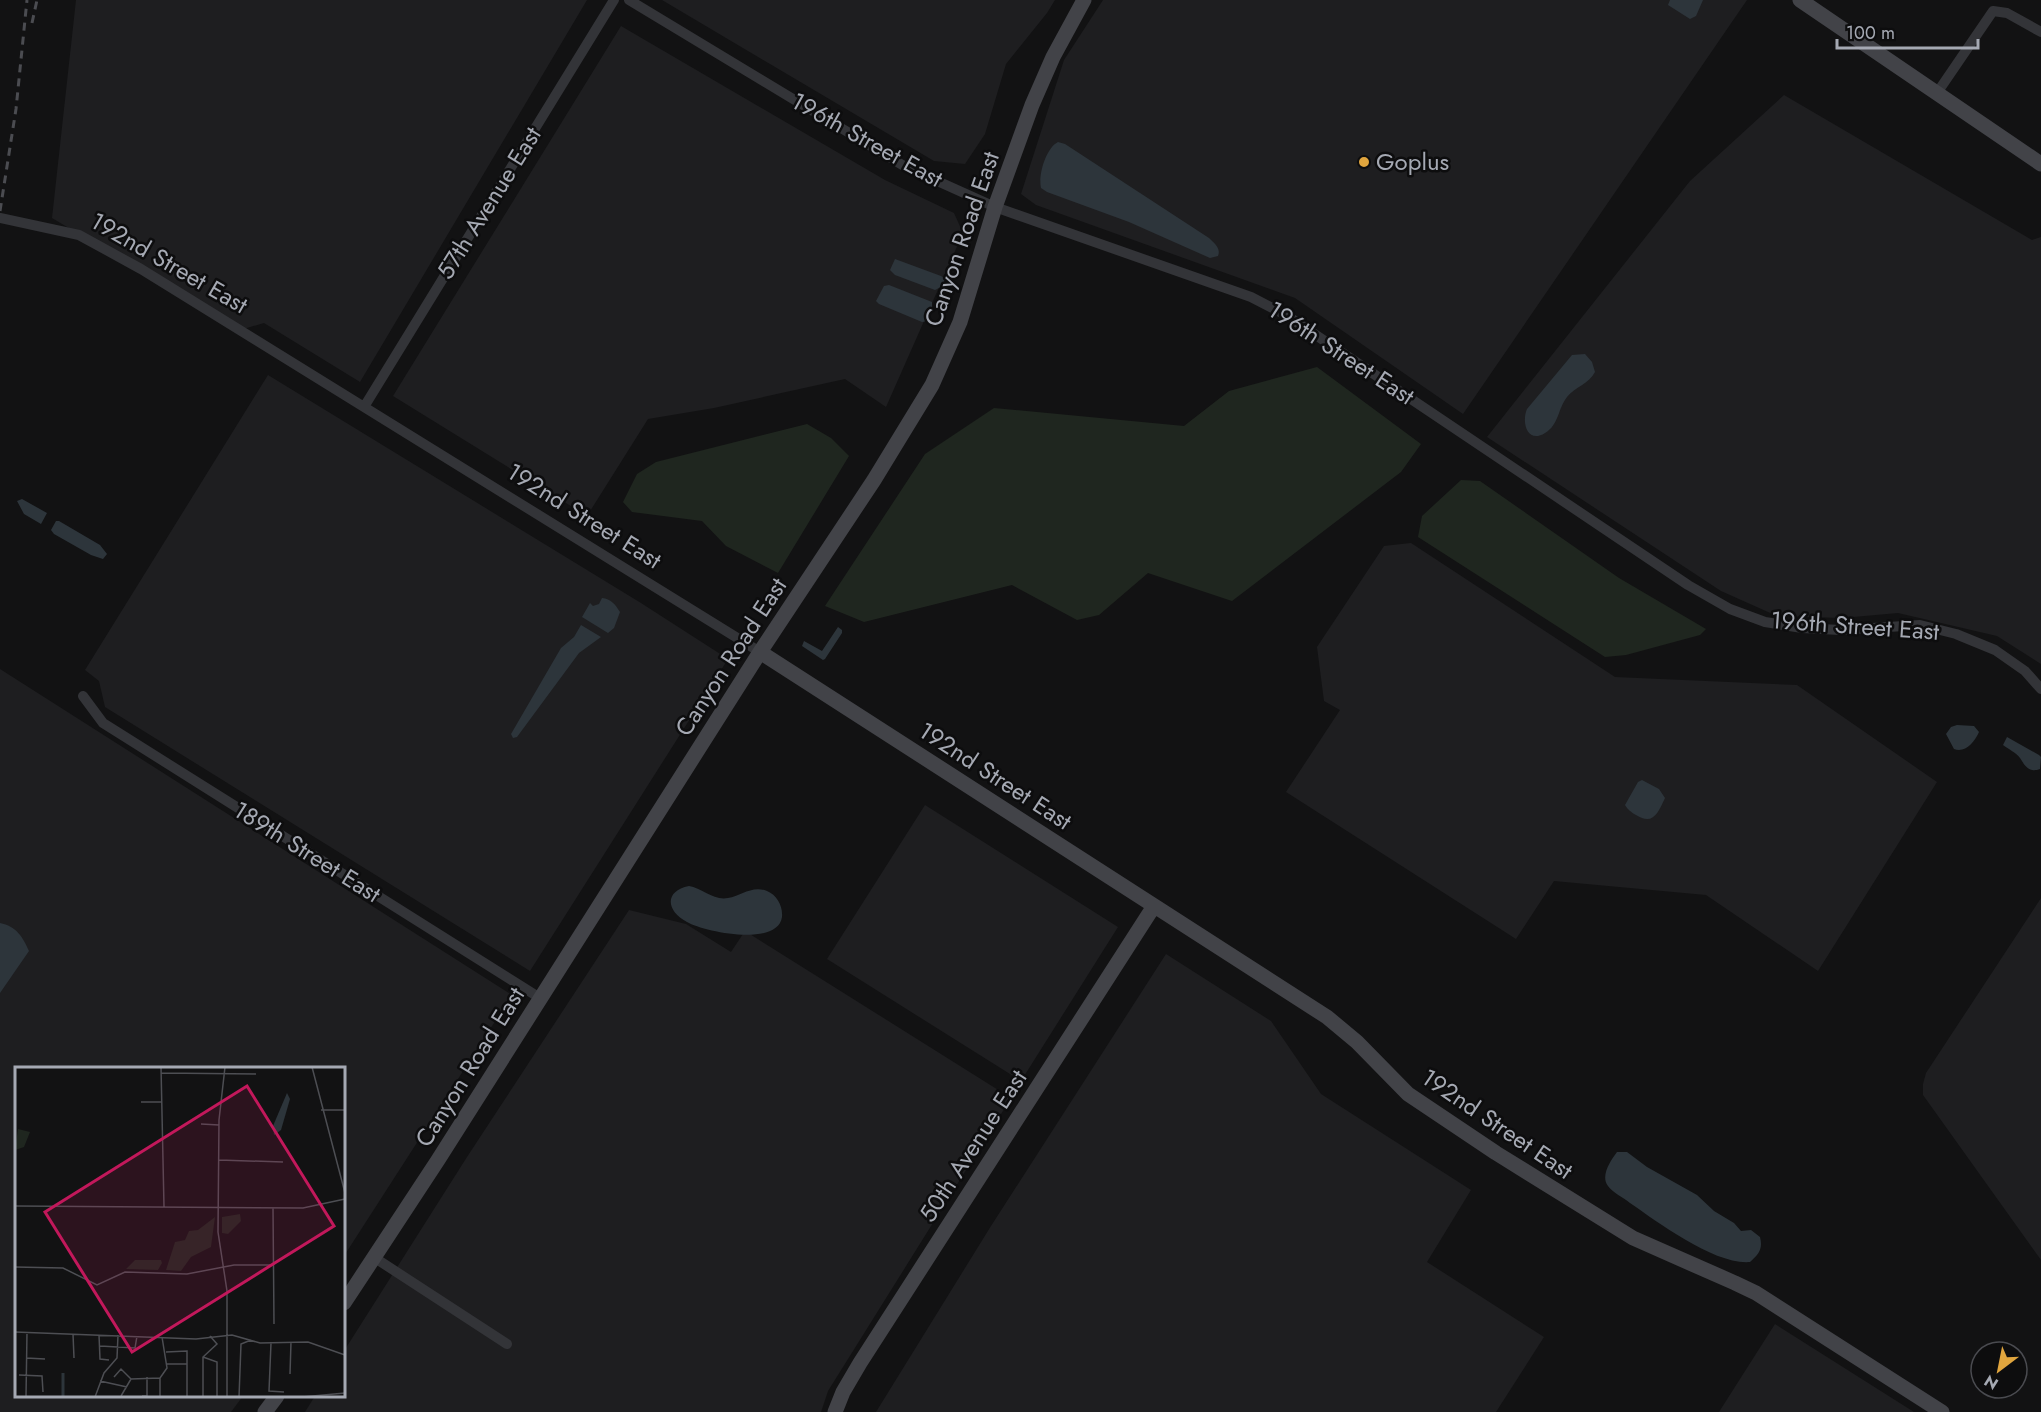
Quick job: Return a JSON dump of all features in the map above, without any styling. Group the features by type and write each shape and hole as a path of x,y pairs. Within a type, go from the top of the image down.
{"street":[{"name":"57th Avenue East","path":"364,407 614,0"},
{"name":"196th Street East","path":"629,0 904,166 995,207 1251,297 1286,315 1688,585 1730,609 1765,622 1802,628 1840,630 1920,626 1956,634 1995,650 2025,671 2041,689"},
{"name":"Canyon Road East","path":"345,1302 375,1258 760,652 874,480 932,385 960,322 995,207 1036,95 1053,57 1084,0"},
{"path":"1800,0 2041,164"},
{"path":"1937,93 1993,10 2039,26"},
{"name":"192nd Street East","path":"0,218 79,235 141,269 760,652 1327,1017 1358,1042 1407,1094 1478,1142 1633,1238 1735,1282 1755,1293 1942,1412"},
{"name":"189th Street East","path":"82,696 103,723 540,998"},
{"name":"50th Avenue East","path":"835,1412 843,1392 860,1363 1154,906"},
{"path":"375,1258 507,1344"},
{"path":"265,1412 276,1397"}],"shaded area":[{"path":"76,0 587,0 360,382 264,323 240,330 52,218"},
{"path":"662,0 1055,0 1006,64 985,134 965,164 934,161"},
{"path":"1103,0 1747,0 1463,414 1295,298 1036,205 1021,194 1064,60"},
{"path":"1670,0 1703,0 1696,16 1690,19 1668,5"},
{"path":"621,26 885,180 954,213 963,233 886,407 845,379 714,408 648,419 587,516 393,396"},
{"path":"1784,95 2032,240 2041,237 2041,664 1997,636 1898,613 1842,618 1777,616 1721,591 1487,437 1690,181"},
{"path":"1058,142 1065,144 1209,238 1218,248 1218,256 1210,258 1129,222 1041,188 1044,162 1050,150"},
{"path":"895,259 945,279 935,290 895,275 890,270"},
{"path":"889,285 932,302 927,321 922,322 879,304 876,301 884,286"},
{"path":"1585,354 1592,362 1595,372 1586,383 1567,397 1550,430 1539,436 1530,434 1525,420 1527,409 1572,355"},
{"path":"1317,367 1421,444 1401,472 1232,601 1148,573 1099,615 1077,620 1012,585 864,622 825,606 925,454 994,408 1184,426 1229,391"},
{"path":"268,375 641,603 728,659 530,971 105,707 99,681 85,670"},
{"path":"807,424 831,438 849,456 778,573 726,546 702,521 632,512 623,502 637,474 656,462"},
{"path":"1461,480 1480,481 1619,578 1706,629 1700,635 1626,655 1605,657 1418,537 1422,516"},
{"path":"22,499 47,513 41,524 24,514 17,501"},
{"path":"56,521 100,545 107,554 103,559 91,555 54,534 51,530"},
{"path":"1411,543 1615,677 1797,685 1937,782 1818,971 1706,895 1554,881 1516,939 1286,792 1340,710 1324,701 1317,647 1384,546"},
{"path":"602,598 612,602 620,612 614,628 608,633 582,617 590,603 593,606 599,604"},
{"path":"581,625 601,637 579,653 517,737 513,738 511,734 561,648 574,637"},
{"path":"838,627 842,633 825,659 823,660 802,646 804,641 822,651"},
{"path":"0,669 512,995 345,1254 345,1067 15,1067 15,1397 242,1397 231,1412 0,1412"},
{"path":"1974,726 1979,732 1975,740 1962,750 1954,749 1946,734 1951,727"},
{"path":"2007,737 2039,755 2041,757 2040,769 2028,768 2017,754 2003,745"},
{"path":"1642,780 1659,789 1665,798 1657,813 1647,819 1631,812 1625,805 1638,782"},
{"path":"925,805 1118,927 1021,1081 827,959"},
{"path":"689,886 723,898 762,889 774,895 779,901 782,917 777,926 768,932 755,934 723,933 696,926 680,918 671,902 675,892"},
{"path":"2041,898 2041,1260 1923,1095 1923,1084 1926,1073"},
{"path":"629,910 686,924 731,952 745,931 1011,1098 828,1391 821,1412 305,1412 314,1397 345,1397 345,1349 467,1157"},
{"path":"0,923 6,924 18,933 29,951 0,993"},
{"path":"1166,954 1271,1021 1321,1094 1471,1190 1427,1262 1544,1337 1496,1412 876,1412 991,1226"},
{"path":"1617,1152 1627,1152 1647,1167 1697,1195 1741,1231 1751,1230 1760,1237 1761,1248 1758,1254 1750,1262 1736,1261 1704,1250 1615,1193 1608,1186 1605,1178 1607,1168"},
{"path":"1775,1324 1914,1412 1719,1412"}],"railway":[{"path":"0,211 16,109 27,0"},
{"path":"32,23 37,0"}],"place":[{"name":"Goplus","path":"1364,162"}]}
